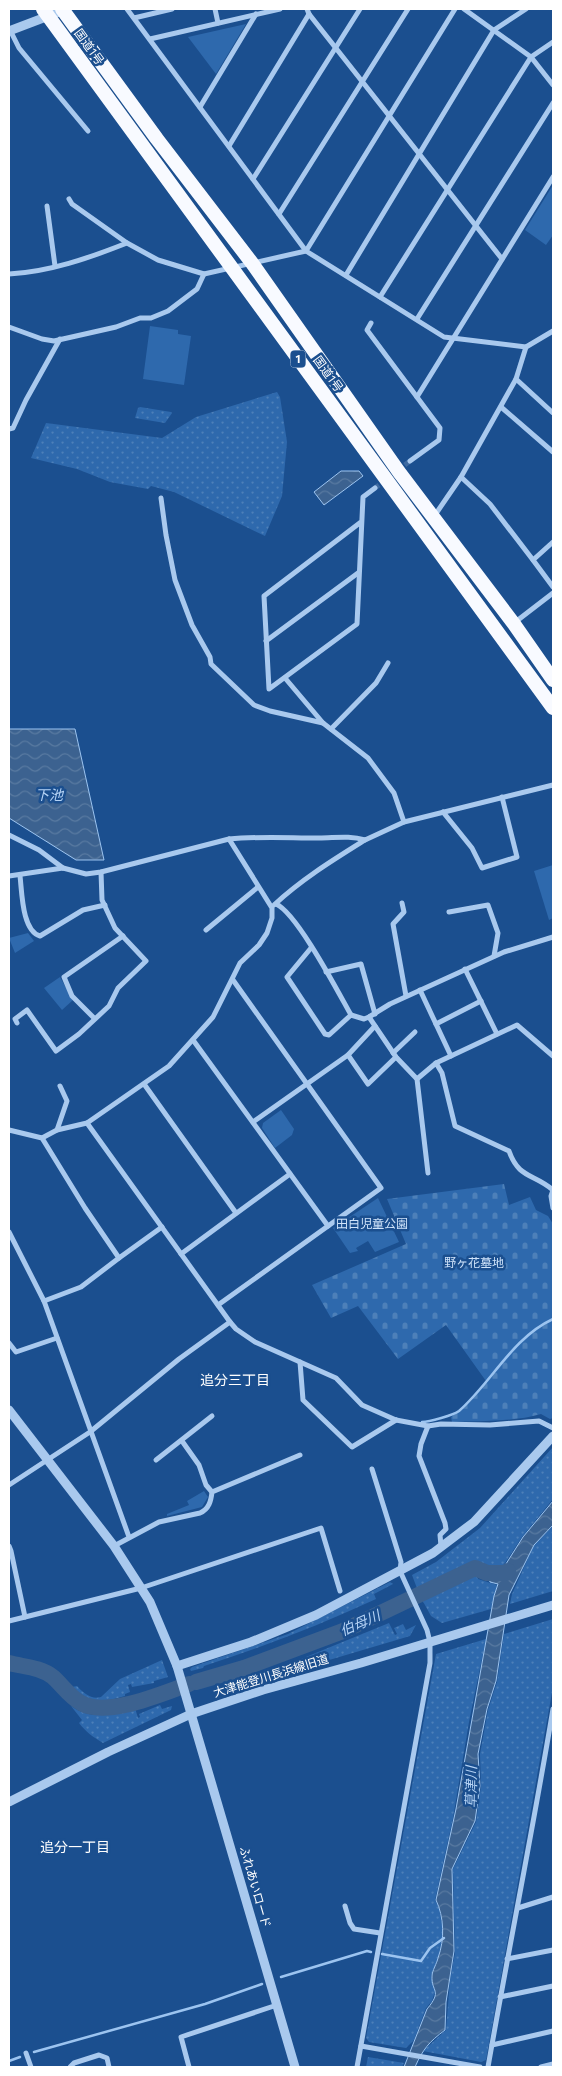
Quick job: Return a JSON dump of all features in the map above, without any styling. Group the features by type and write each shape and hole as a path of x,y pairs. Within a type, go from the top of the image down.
{"highway":[{"name":"国道1号","path":"64,9 157,139 252,263 399,472 514,624 553,680"},
{"name":"国道1号","path":"46,12 553,708"}],"street":[{"path":"64,9 46,12 9,30 19,48 88,131"},
{"path":"127,9 306,250 444,336 526,348"},
{"path":"134,18 172,9"},
{"path":"215,9 218,23"},
{"path":"150,39 280,9"},
{"path":"253,178 360,9"},
{"path":"279,214 408,9"},
{"path":"69,199 72,204 127,243 158,260 204,274 306,250 455,9"},
{"path":"464,9 530,57 553,85"},
{"path":"346,275 494,30 526,9"},
{"path":"229,146 308,12 502,259"},
{"path":"200,108 256,14"},
{"path":"380,297 530,57 553,42"},
{"path":"417,319 553,102"},
{"path":"416,397 553,177"},
{"path":"47,206 55,266"},
{"path":"9,274 31,273 89,258 127,243"},
{"path":"9,327 42,339 54,341 116,327 140,318 151,318 168,311 197,290 204,274"},
{"path":"371,323 367,330 440,428 439,440 410,461"},
{"path":"434,517 461,477 501,407 516,379 526,348 553,331"},
{"path":"9,429 13,428 26,400 60,339"},
{"path":"516,379 553,413"},
{"path":"501,407 553,452"},
{"path":"461,477 490,504 553,587"},
{"path":"361,522 264,596 269,689 357,624 363,497 375,488"},
{"path":"161,498 175,580 192,625 210,657 211,664 254,705 270,711 323,723"},
{"path":"534,560 553,542"},
{"path":"266,641 358,573"},
{"path":"514,624 553,593"},
{"path":"331,729 376,683 388,663"},
{"path":"285,678 323,723 368,758 394,794 404,822"},
{"path":"9,1130 42,1138 57,1130 87,1123 169,1066 213,1017 240,963 258,946 267,932 274,906 294,887 330,861 365,840 404,822 553,784"},
{"path":"443,812 472,848 482,868 517,857 502,797"},
{"path":"9,835 28,843 63,868 86,874 101,872 229,839 351,836 365,840"},
{"path":"229,839 258,887 274,906 282,907 292,917 351,1015 364,1019 406,996 494,956 553,937"},
{"path":"9,876 20,876 63,868"},
{"path":"17,1024 15,1019 27,1010 56,1050 79,1034 94,1018 110,1006 118,988 146,960 115,928 102,900 101,872"},
{"path":"20,876 26,920 36,935 40,936 83,910 105,905"},
{"path":"206,930 258,887"},
{"path":"402,903 404,912 393,924 406,996"},
{"path":"449,912 488,905 498,933 494,956"},
{"path":"94,1018 72,996 64,977 123,936"},
{"path":"311,948 287,977 325,1034 329,1035 351,1015"},
{"path":"326,972 361,964 375,1026 394,1055 417,1079 428,1173"},
{"path":"466,969 497,1034"},
{"path":"218,1305 381,1188 232,980"},
{"path":"420,990 450,1056"},
{"path":"436,1024 481,1002"},
{"path":"417,1079 436,1063 517,1025 553,1056"},
{"path":"253,1122 348,1055 375,1026"},
{"path":"348,1055 368,1084 415,1032"},
{"path":"193,1040 328,1226"},
{"path":"436,1063 442,1073 455,1126 509,1150 514,1164 522,1172 553,1190 551,1196 553,1208"},
{"path":"144,1084 236,1213"},
{"path":"57,1130 67,1101 60,1086"},
{"path":"87,1123 230,1322 255,1342 336,1378 362,1405 396,1420 419,1426 442,1424 490,1425 539,1421 553,1428"},
{"path":"42,1138 84,1208 119,1258"},
{"path":"181,1254 290,1174"},
{"path":"44,1301 81,1286 162,1227"},
{"path":"9,1232 44,1301 129,1536"},
{"path":"9,1485 90,1432 179,1359 230,1322"},
{"path":"9,1343 16,1352 57,1338"},
{"path":"300,1362 303,1400 352,1447 396,1420"},
{"name":"ふれあいロード","path":"9,1410 114,1546 142,1588 158,1618 178,1669 295,2067"},
{"path":"156,1460 212,1416"},
{"path":"428,1426 421,1444 419,1456 446,1529 440,1535 441,1547"},
{"path":"178,1669 316,1615 441,1547 474,1522 553,1436"},
{"path":"114,1546 129,1536 159,1522 206,1510 211,1500 212,1492 206,1485 200,1465 182,1441"},
{"path":"212,1492 300,1455"},
{"path":"357,2067 430,1663 430,1642 423,1621 400,1571 401,1562 372,1469"},
{"path":"9,1620 142,1588 321,1528 340,1592"},
{"path":"10,1550 25,1617"},
{"name":"大津能登川長浜線旧道","path":"9,1802 108,1752 191,1714 263,1690 361,1663 553,1605"},
{"path":"488,2067 506,1959 534,1823 553,1709"},
{"path":"518,1908 553,1897"},
{"path":"345,1906 350,1923 354,1929 380,1933"},
{"path":"506,1959 553,1950"},
{"path":"500,1997 553,1986"},
{"path":"188,2067 181,2037 277,2005"},
{"path":"492,2045 553,2032"},
{"path":"361,2046 480,2067"},
{"path":"26,2053 31,2067"},
{"path":"70,2067 74,2063 99,2055 106,2058 109,2067"},
{"path":"541,2067 553,2064"}],"green space":[{"path":"246,24 216,74 188,37"},
{"path":"553,185 553,235 546,245 525,230"},
{"path":"150,326 178,330 178,334 191,336 184,385 143,379"},
{"path":"277,392 280,397 287,442 282,496 265,536 174,492 151,486 148,489 110,482 77,469 31,458 46,423 162,438 196,417"},
{"path":"140,407 172,413 165,423 135,418"},
{"path":"553,865 553,918 549,920 534,871"},
{"path":"28,933 34,941 15,953 9,938"},
{"path":"60,977 73,1000 62,1010 44,988"},
{"path":"281,1110 294,1129 292,1135 275,1148 262,1128 263,1123"},
{"name":"野ヶ花墓地","path":"504,1184 509,1205 530,1197 536,1210 548,1216 553,1224 553,1418 550,1419 541,1414 508,1420 452,1422 451,1417 471,1401 486,1381 446,1325 398,1359 358,1306 331,1318 312,1285 406,1244 387,1199"},
{"name":"田白児童公園","path":"378,1198 399,1242 375,1252 368,1241 356,1248 358,1251 350,1253 333,1228"},
{"path":"553,1447 553,1499 522,1537 503,1566 486,1570 475,1564 418,1591 412,1575 436,1562 480,1528"},
{"path":"204,1491 208,1497 202,1507 167,1516 167,1514 189,1505 187,1501"},
{"path":"553,1526 553,1591 510,1604 512,1594 534,1545"},
{"path":"475,1574 478,1579 497,1585 491,1609 442,1623 431,1616 420,1596 441,1591 465,1576"},
{"path":"390,1582 393,1584 374,1594 376,1599 355,1609 291,1635 204,1666 203,1668 191,1671 190,1669 288,1634"},
{"path":"553,1619 553,1687 486,2060 481,2062 423,2051 446,2030 450,1980 455,1953 453,1869 476,1822 481,1786 480,1754 488,1710 497,1682 504,1634"},
{"path":"389,1623 395,1635 397,1634 394,1628 403,1624 406,1630 416,1625 410,1636 282,1674 279,1668"},
{"path":"486,1639 469,1722 453,1818 435,1900 439,1908 443,1932 439,1955 431,1976 435,1991 432,2001 426,2008 414,2040 406,2048 369,2042 366,2038 436,1654"},
{"path":"162,1660 168,1677 154,1681 154,1683 132,1687 131,1684 128,1685 130,1692 125,1694 125,1696 103,1701 91,1700 72,1687 77,1686 91,1697 98,1698 120,1679"},
{"path":"160,1705 162,1709 172,1706 171,1710 103,1743 79,1723 82,1720 71,1706 79,1711 94,1715 110,1714 135,1708 138,1718 140,1717 139,1714"},
{"path":"368,2057 404,2063 402,2067 366,2067"}],"water":[{"path":"341,471 359,471 363,476 324,505 314,492"},
{"name":"下池","path":"9,729 75,729 104,860 76,860 9,818"},
{"name":"草津川","path":"553,1501 553,1525 534,1545 509,1595 496,1681 487,1709 478,1754 480,1786 475,1821 452,1869 454,1951 446,2002 445,2030 427,2046 415,2067 404,2067 427,2009 432,2003 435,1994 432,1974 442,1943 443,1928 436,1900 456,1809 494,1596 498,1584 490,1582 487,1573 504,1567 523,1537"}],"waterway":[{"path":"422,1422 441,1418 459,1411 471,1400 526,1337 553,1319"},
{"name":"伯母川","path":"196,1682 244,1668 343,1631 475,1568 487,1573 506,1573 508,1571"},
{"name":"伯母川","path":"9,1663 37,1669 48,1674 77,1700 92,1707 105,1708 135,1703 189,1684"},
{"path":"382,1954 421,1961 430,1948 444,1938"},
{"path":"281,1977 367,1951 371,1952"},
{"path":"34,2052 205,2004 262,1984"},
{"path":"9,2061 20,2057"}],"tunnel":[{"path":"375,488 410,461"}],"district":[{"name":"追分三丁目","path":"235,1380"},
{"name":"追分一丁目","path":"75,1847"}]}
